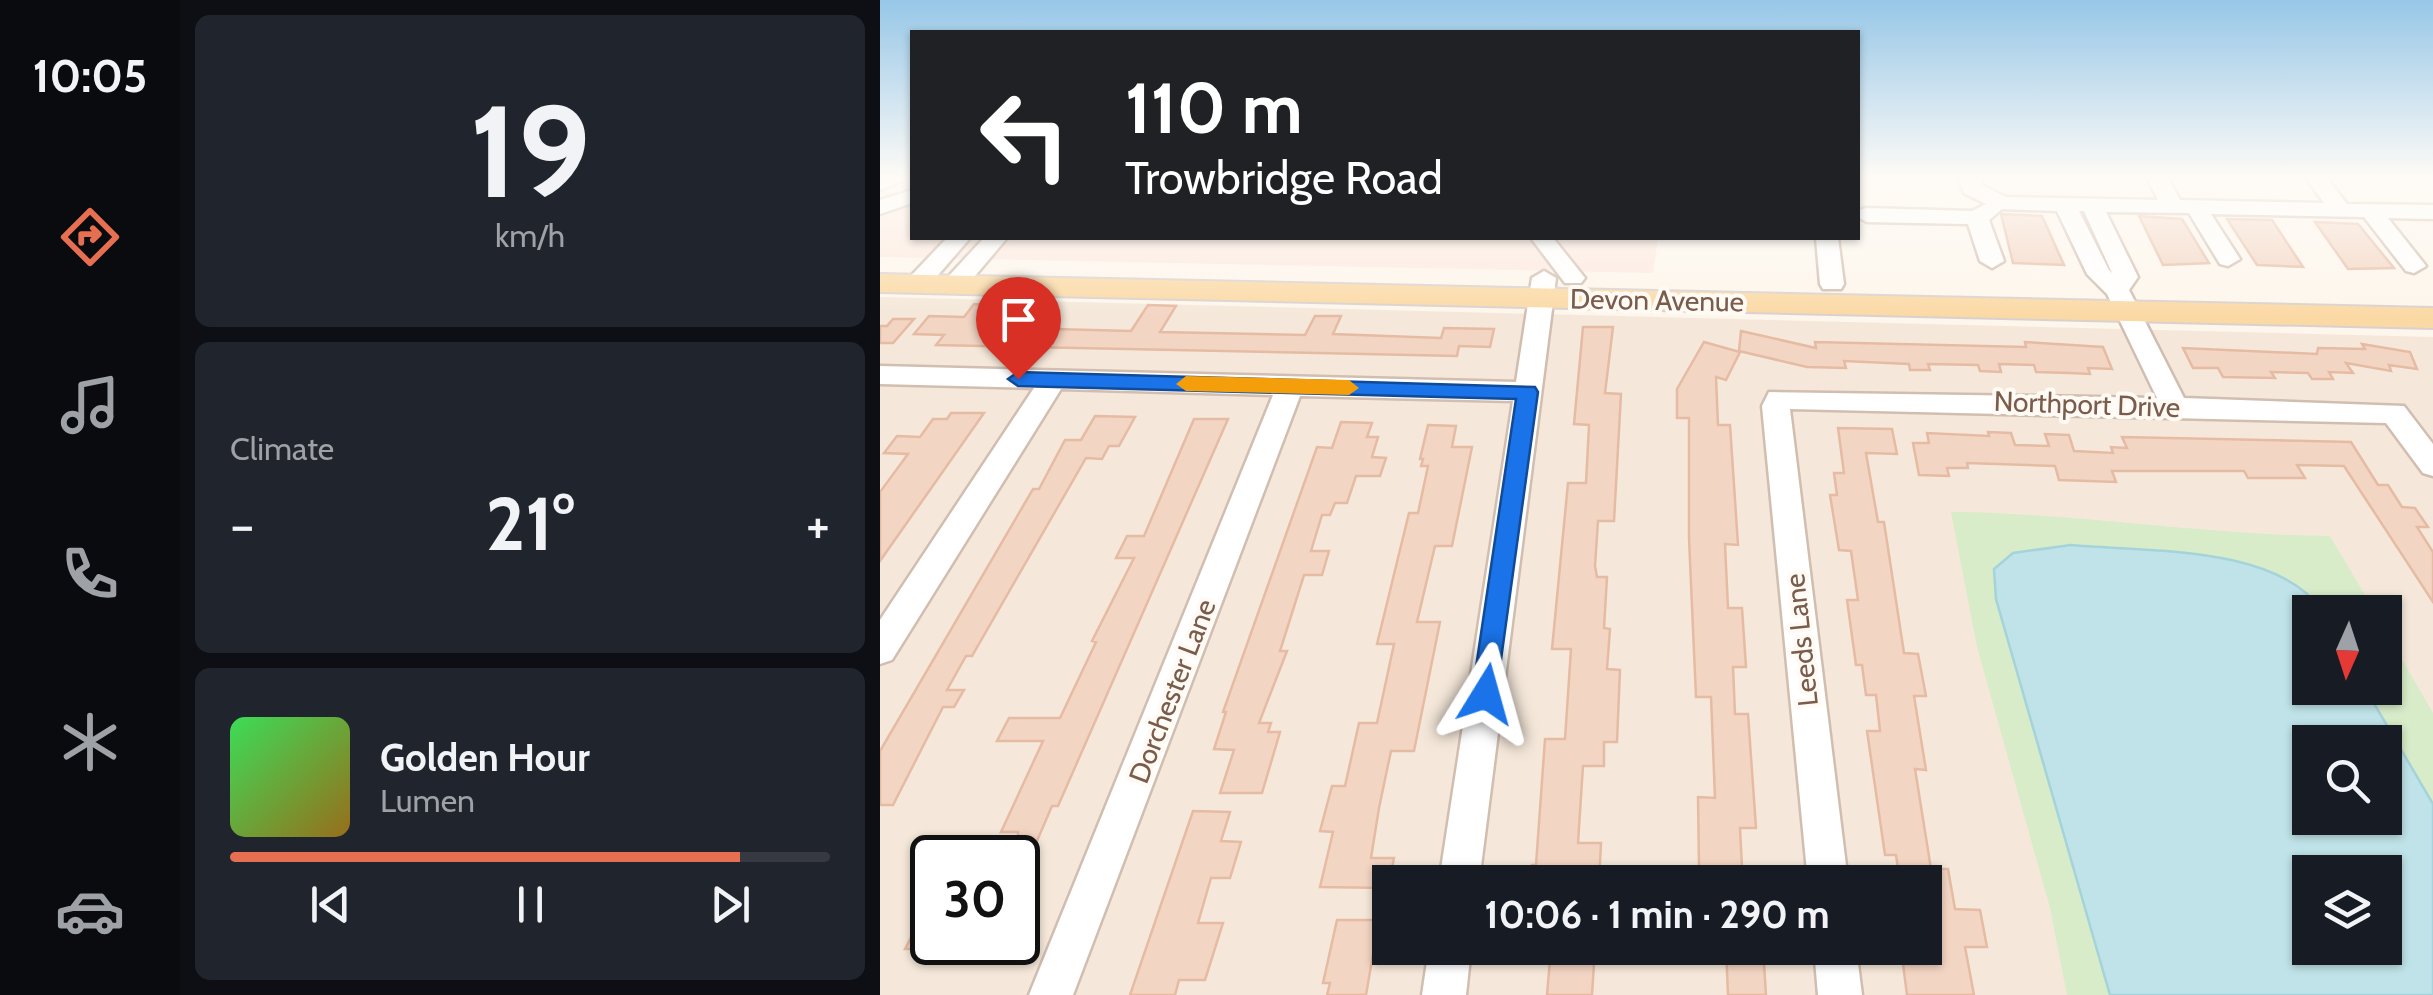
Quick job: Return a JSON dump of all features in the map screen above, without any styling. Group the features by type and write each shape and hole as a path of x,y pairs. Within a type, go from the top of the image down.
{"main road":[{"name":"Devon Avenue","path":"880,263 945,274"},
{"name":"Devon Avenue","path":"880,283 945,274 1832,284 2433,318"},
{"name":"Devon Avenue","path":"1544,283 2122,300 2433,297"}],"street":[{"path":"1978,224 1992,261"},
{"path":"2075,224 2100,274 2122,300 2175,407"},
{"path":"2101,224 2126,277 2122,300"},
{"path":"2199,224 2228,259"},
{"path":"2381,224 2414,266"},
{"path":"945,274 958,240"},
{"path":"945,274 993,240"},
{"path":"1828,240 1832,284"},
{"path":"1544,283 1538,261 1545,242"},
{"path":"1461,865 1544,283 1545,242"},
{"path":"880,375 1528,392"},
{"path":"880,649 1053,380"},
{"name":"Dorchester Lane","path":"1051,995 1290,386"},
{"name":"Northport Drive","path":"1770,392 1793,396 2175,407 2399,409 2433,466"},
{"name":"Leeds Lane","path":"1770,392 1776,406 1826,865"},
{"path":"1444,995 1448,965"},
{"path":"1837,965 1840,995"}],"shaded area":[{"path":"880,224 910,224 910,240 1658,240 1653,273 880,257"},
{"path":"880,297 2433,337 2433,995 880,995"}],"green space":[{"path":"1951,512 2330,536 2365,595 2307,595 2274,574 2217,558 2161,554 1996,599 2110,995 2067,995 2050,908 1977,647"},
{"path":"2402,659 2433,713 2433,804 2402,751 2402,725 2387,725 2375,705 2402,705"}],"water":[{"path":"2071,545 2171,551 2243,563 2275,574 2302,590 2307,595 2292,595 2292,705 2375,705 2387,725 2292,725 2292,835 2402,835 2402,751 2433,804 2433,995 2110,995 1996,599 1994,569 2013,553"}],"building":[{"path":"2004,224 2046,224 2064,265 2013,263"},
{"path":"2143,224 2185,224 2209,263 2163,265"},
{"path":"2231,224 2275,224 2303,267 2257,265"},
{"path":"2317,224 2358,224 2394,268 2348,269"},
{"path":"974,304 1001,307 980,327 1131,331 1148,305 1176,306 1160,332 1305,335 1315,316 1341,316 1333,334 1441,338 1444,328 1494,329 1490,347 1459,346 1457,356 936,345 944,335 914,334 929,316 964,317"},
{"path":"893,319 914,319 893,343 880,343 880,326 887,326"},
{"path":"1583,327 1613,327 1605,393 1621,394 1614,521 1598,521 1595,566 1597,577 1607,577 1607,669 1620,670 1617,742 1604,742 1604,766 1583,766 1578,843 1601,843 1600,865 1536,865 1545,739 1565,739 1571,649 1552,649 1568,483 1586,483 1589,425 1574,424"},
{"path":"1741,331 1816,348 1815,342 2026,347 2025,342 2103,347 2112,369 2088,368 2090,374 2036,372 2034,365 1999,364 2001,372 1980,371 1978,365 1928,364 1930,370 1910,370 1909,364 1844,361 1846,368 1807,367 1739,351"},
{"path":"1704,342 1740,352 1726,380 1716,377 1718,425 1730,425 1738,545 1725,544 1728,608 1742,608 1746,667 1733,667 1735,714 1748,714 1756,828 1740,828 1742,865 1699,865 1698,797 1715,798 1711,697 1696,697 1689,538 1689,418 1677,418 1677,389"},
{"path":"2362,344 2410,352 2417,369 2389,365 2391,371 2346,363 2353,373 2329,372 2333,379 2312,379 2308,373 2271,372 2275,378 2223,377 2218,368 2193,368 2183,348 2317,354 2318,348 2365,349"},
{"path":"951,413 984,413 880,561 880,492 908,454 884,453 897,436 920,437 933,419 947,419"},
{"path":"1095,416 1135,417 1119,446 1109,446 1102,459 1086,458 972,656 966,656 947,690 964,690 954,707 943,707 893,805 880,805 880,751 1033,489 1039,489 1065,440 1081,440"},
{"path":"1194,419 1228,419 1058,806 1052,806 1040,835 1001,832 1043,741 997,741 1009,718 1060,718 1096,642 1092,641 1134,558 1116,558 1127,536 1144,536"},
{"path":"1341,422 1372,423 1367,437 1378,437 1372,457 1386,458 1380,476 1356,476 1347,503 1335,503 1330,515 1322,515 1311,551 1329,551 1322,575 1304,575 1280,651 1287,651 1259,723 1271,723 1268,732 1280,732 1262,793 1220,793 1234,750 1214,749 1223,712 1317,447 1332,448"},
{"path":"1428,425 1456,426 1452,447 1472,447 1452,546 1435,546 1417,622 1440,622 1414,751 1391,751 1379,808 1371,858 1394,858 1393,865 1372,865 1372,888 1320,887 1333,832 1320,831 1332,786 1345,786 1359,723 1377,723 1394,644 1377,644 1409,513 1418,513 1428,466 1421,466"},
{"path":"1838,428 1892,429 1897,454 1866,453 1878,522 1884,522 1904,653 1918,654 1926,696 1914,696 1926,770 1915,769 1930,865 1897,865 1896,855 1885,855 1867,731 1880,731 1876,695 1866,695 1862,665 1856,665 1847,600 1858,600 1851,551 1839,550 1830,495 1837,495 1834,473 1844,473"},
{"path":"1988,432 2011,433 2015,445 2049,446 2045,434 2069,435 2074,451 2113,453 2111,447 2127,448 2122,437 2351,442 2378,485 2388,485 2402,507 2415,508 2428,527 2417,527 2433,552 2433,602 2344,466 2297,465 2305,478 2248,478 2244,471 2112,471 2116,482 2059,480 2055,466 1967,463 1968,468 1947,468 1949,476 1919,475 1913,443 1929,443 1927,433 1989,436"},
{"path":"1193,811 1230,812 1221,841 1241,842 1230,878 1211,878 1198,923 1223,923 1205,980 1179,980 1175,995 1130,995"},
{"path":"1942,869 1948,869 1955,909 1980,910 1987,947 1965,947 1974,995 1907,995 1903,965 1942,965"},
{"path":"1337,920 1372,920 1372,960 1366,995 1327,995 1330,983 1323,983"},
{"path":"1550,965 1594,965 1592,995 1547,995"},
{"path":"1727,965 1764,965 1766,995 1728,995"}],"slow traffic":[{"path":"1186,384 1349,388"}],"route":[{"path":"1018,379 1528,392 1486,694"}]}
